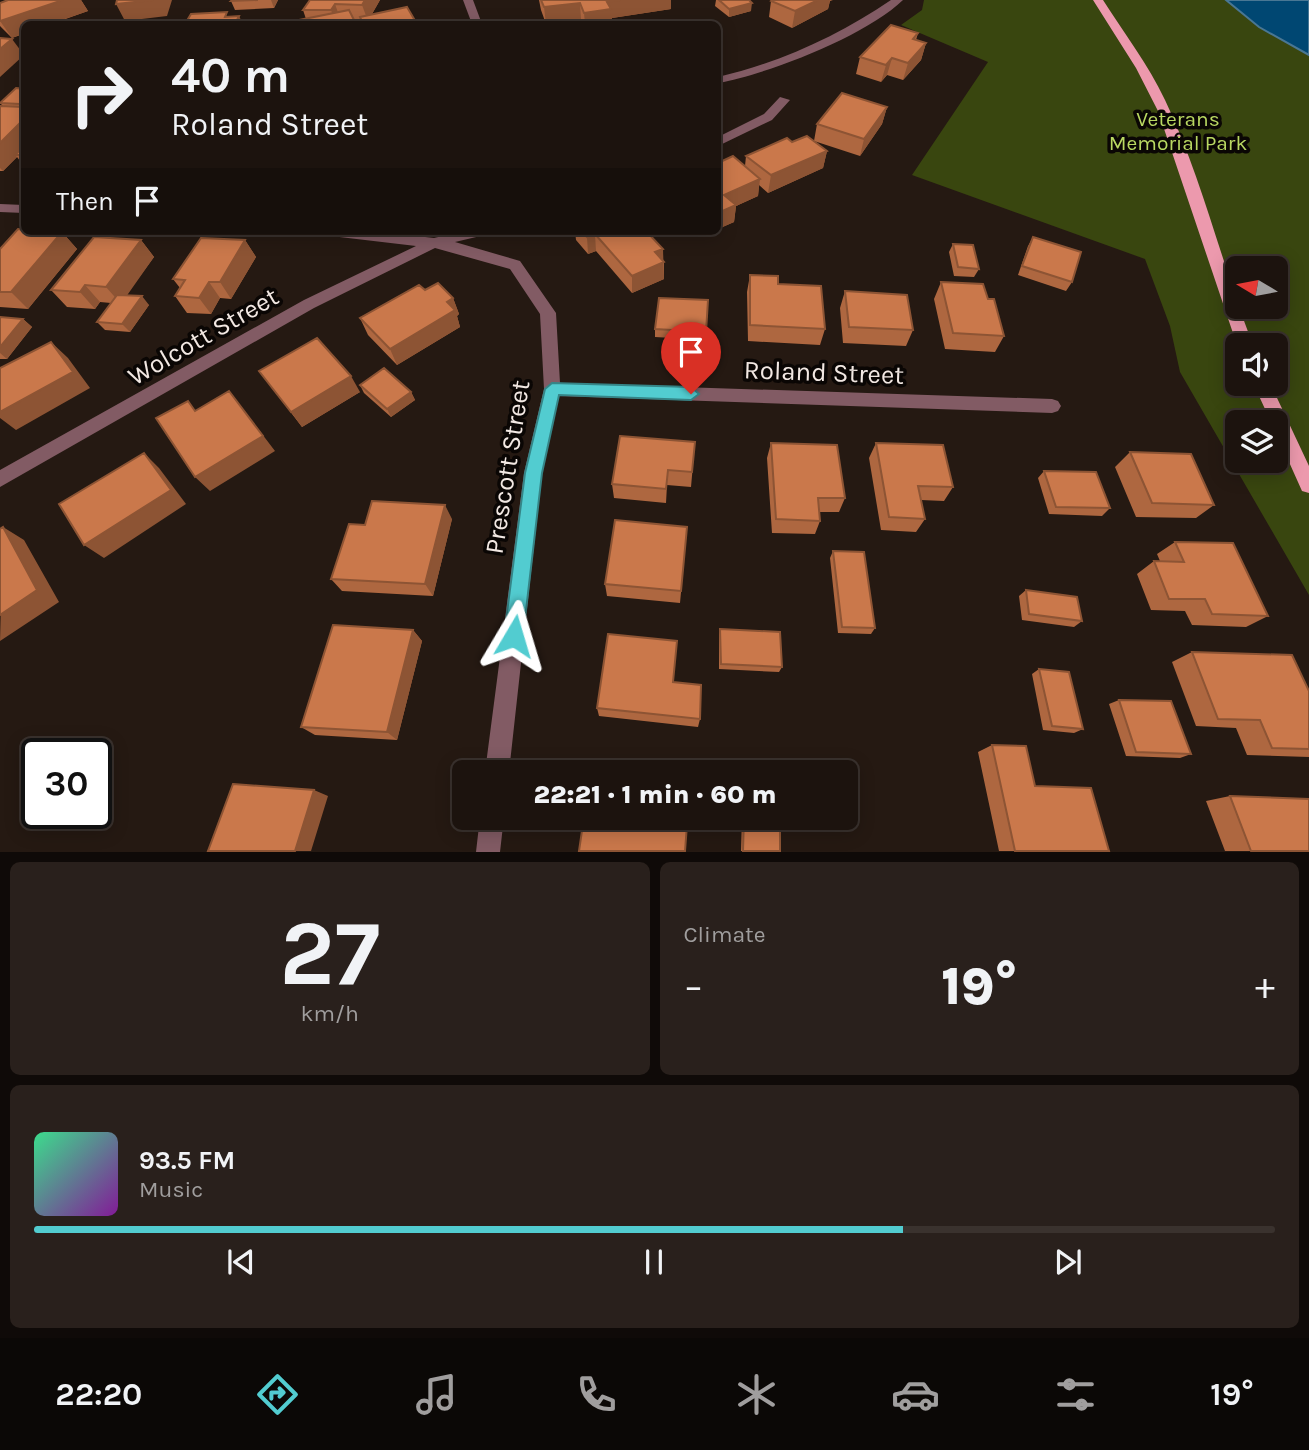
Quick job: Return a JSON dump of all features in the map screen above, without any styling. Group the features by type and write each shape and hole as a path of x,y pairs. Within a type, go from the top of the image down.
{"main road":[{"path":"1098,0 1163,108 1191,181 1223,289 1240,333"},
{"path":"1267,396 1309,485"}],"street":[{"path":"468,0 476,21"},
{"path":"721,80 735,78 830,39 881,13 898,0"},
{"path":"721,140 768,117 784,100"},
{"path":"0,208 21,209"},
{"path":"365,235 433,243 467,235"},
{"name":"Prescott Street","path":"433,243 515,264 548,313 552,389 533,473 499,760"},
{"name":"Wolcott Street","path":"0,479 309,304 433,243"},
{"name":"Roland Street","path":"552,389 1052,406"},
{"path":"488,852 491,830"}],"green space":[{"name":"Veterans Memorial Park","path":"924,0 1226,0 1259,27 1309,55 1309,595 1238,473 1288,473 1288,410 1225,410 1225,450 1180,372 1170,326 1145,259 912,175 988,62 901,25 922,10"}],"water":[{"path":"1226,0 1309,0 1309,55 1259,27"}],"building":[{"path":"8,0 63,0 0,21 0,3"},
{"path":"117,0 153,0 116,4"},
{"path":"310,0 365,0 362,5 335,4 331,10 303,10"},
{"path":"541,0 620,0 607,2 611,9 584,13 580,3 544,7"},
{"path":"719,0 749,0 752,3 729,9"},
{"path":"772,0 818,0 795,11"},
{"path":"407,7 415,21 362,21 360,17"},
{"path":"349,10 354,21 300,21"},
{"path":"227,12 225,17 239,16 236,21 187,21 191,14"},
{"path":"891,25 918,33 913,39 926,43 908,63 892,58 886,65 860,57"},
{"path":"0,38 12,39 0,49"},
{"path":"16,88 21,89 20,104 0,103"},
{"path":"842,93 887,107 864,139 817,124"},
{"path":"0,106 21,107 21,122 0,143"},
{"path":"807,136 827,151 771,175 746,156 787,138 792,142"},
{"path":"733,156 760,179 724,195 736,205 721,212 721,162"},
{"path":"18,229 21,230 21,235 59,235 11,292 0,292 0,249"},
{"path":"596,235 650,235 663,249 655,252 664,262 632,276"},
{"path":"94,237 141,240 106,287 85,285 80,292 51,290"},
{"path":"1033,237 1081,252 1072,282 1022,266"},
{"path":"201,238 245,240 220,282 209,282 199,298 175,296 185,280 173,279"},
{"path":"953,244 973,245 979,269 958,267"},
{"path":"750,275 778,276 778,284 821,286 825,329 750,325"},
{"path":"941,282 983,284 988,299 994,299 1004,336 953,333"},
{"path":"438,283 453,298 447,302 455,310 390,349 360,318 419,285 425,290"},
{"path":"845,291 907,295 913,330 849,327"},
{"path":"117,295 142,296 122,324 97,322"},
{"path":"659,298 708,300 706,332 655,329"},
{"path":"0,317 23,319 0,347"},
{"path":"317,338 351,376 291,412 259,371"},
{"path":"51,342 73,372 0,412 0,368"},
{"path":"384,368 411,392 387,409 360,385"},
{"path":"229,391 263,436 195,477 156,418 188,401 195,411"},
{"path":"620,436 695,442 692,472 668,470 666,489 612,484"},
{"path":"771,443 837,445 845,498 818,498 820,521 776,519"},
{"path":"876,443 943,445 953,487 918,486 925,519 889,517"},
{"path":"1130,452 1191,454 1214,505 1152,503"},
{"path":"144,453 171,490 84,545 59,504"},
{"path":"1044,471 1096,472 1110,508 1056,507"},
{"path":"372,501 445,505 425,584 331,579 349,524 365,525"},
{"path":"615,520 687,527 681,591 605,584"},
{"path":"3,527 37,590 0,615 0,529"},
{"path":"1175,542 1233,543 1268,616 1212,614 1205,599 1169,599 1154,561 1184,562"},
{"path":"833,551 864,552 875,628 842,627"},
{"path":"1026,590 1077,597 1082,621 1029,614"},
{"path":"333,625 413,630 387,732 301,727"},
{"path":"720,629 780,632 782,667 721,664"},
{"path":"608,634 677,641 673,682 701,685 700,719 597,708"},
{"path":"1192,652 1292,655 1309,691 1309,749 1272,748 1260,720 1218,719"},
{"path":"1039,669 1069,672 1083,729 1052,726"},
{"path":"1119,700 1171,701 1191,754 1136,752"},
{"path":"992,745 1026,746 1035,786 1091,788 1109,851 1015,851"},
{"path":"233,784 314,790 295,851 208,851"},
{"path":"1230,796 1309,799 1309,851 1251,851"},
{"path":"582,830 687,830 685,851 579,851"},
{"path":"744,830 780,830 780,851 743,851"}],"route":[{"path":"514,636 533,473 552,389 691,394"}]}
